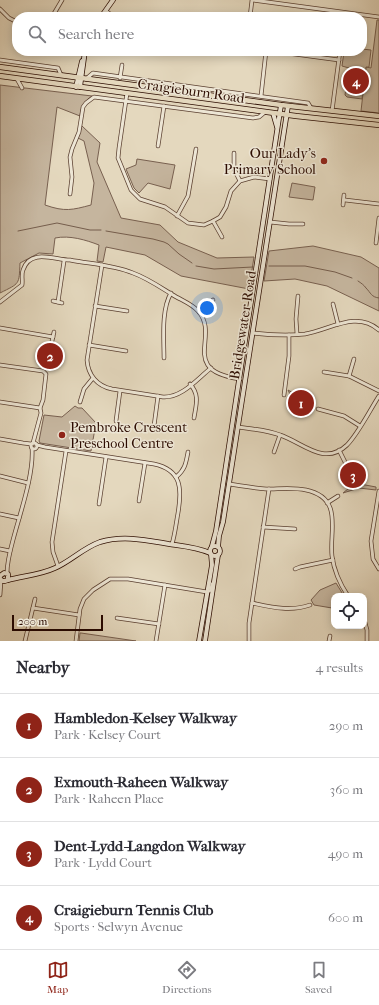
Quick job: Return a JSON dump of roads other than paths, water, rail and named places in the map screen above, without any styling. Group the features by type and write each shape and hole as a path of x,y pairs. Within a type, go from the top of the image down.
{"main road":[{"name":"Craigieburn Road","path":"0,67 288,106 379,116"},
{"name":"Craigieburn Road","path":"0,76 280,114 379,125"}],"street":[{"path":"55,12 62,0"},
{"path":"106,11 113,0"},
{"path":"251,12 253,0 345,12"},
{"path":"294,1 294,6"},
{"path":"0,11 12,20"},
{"path":"367,15 379,16"},
{"path":"78,87 82,78 85,56"},
{"path":"261,96 265,56"},
{"path":"309,56 339,60"},
{"path":"332,111 339,56"},
{"name":"Craigieburn Road","path":"0,60 58,68 62,75"},
{"path":"120,78 122,65"},
{"name":"Craigieburn Road","path":"82,78 94,74 308,103 311,108"},
{"path":"17,79 22,88"},
{"name":"Craigieburn Road","path":"176,85 182,92"},
{"path":"127,93 118,155 120,165 131,190 146,202 162,206 186,222 194,225 204,225 213,222 222,214 230,193 240,182 254,177 276,180"},
{"path":"70,194 72,177 70,157 79,132 83,107 94,97 253,118 259,117 265,112"},
{"name":"Bridgewater Road","path":"212,547 216,531 240,379 281,105"},
{"path":"158,146 164,106"},
{"name":"Bridgewater Road","path":"218,547 218,536 223,522 288,106"},
{"path":"274,113 277,123 277,136 283,136"},
{"path":"177,216 188,196 196,149"},
{"path":"234,153 234,169 240,182"},
{"path":"343,205 345,200 344,195"},
{"path":"345,200 379,204"},
{"path":"376,243 375,236 379,218"},
{"path":"213,222 222,237"},
{"path":"270,222 303,224"},
{"path":"0,302 22,285 23,270 27,263 43,256 102,265 134,273 171,293 199,312 204,320 206,328 204,354 206,361 211,368 222,375 245,379"},
{"path":"58,302 64,260"},
{"path":"102,265 87,364 93,378 105,387 166,397 177,395 211,368"},
{"path":"256,268 259,272 263,265"},
{"path":"253,292 258,277 260,281"},
{"path":"164,358 165,309 166,302 171,293"},
{"path":"297,334 296,319 298,296"},
{"path":"199,312 213,300"},
{"path":"53,301 62,303"},
{"path":"333,304 338,324"},
{"path":"95,306 128,311"},
{"path":"253,333 289,335 307,333 350,321 368,323 379,330"},
{"path":"0,328 53,337"},
{"path":"52,342 54,332"},
{"path":"284,395 289,356 289,335"},
{"path":"89,345 126,351"},
{"path":"349,376 354,359"},
{"path":"0,365 42,371 46,373 43,400 40,408 41,413 28,483 7,565 2,576 0,593"},
{"path":"324,372 349,376 379,391"},
{"path":"80,402 84,389 93,378"},
{"path":"190,384 196,391 197,396 194,418"},
{"path":"116,420 120,390"},
{"path":"154,426 158,396"},
{"path":"232,426 267,431 291,439 311,451 327,454 339,450 350,441 379,396"},
{"path":"0,402 40,408"},
{"path":"318,409 344,416 360,426"},
{"path":"274,452 280,435"},
{"path":"0,438 34,446 145,463 164,467 169,470 176,477 180,485 181,495 173,544"},
{"path":"339,450 345,462"},
{"path":"58,566 53,552 52,542 66,451"},
{"path":"176,477 183,472 185,468 188,452"},
{"path":"99,504 106,457"},
{"path":"140,501 145,463"},
{"path":"0,476 28,483"},
{"path":"229,484 267,489 307,490 317,494 327,503 332,512 333,519 331,549 333,560 337,576 346,593"},
{"path":"250,641 248,632 267,489"},
{"path":"379,491 371,549 373,559 379,569"},
{"path":"327,503 338,496"},
{"path":"0,514 19,518"},
{"path":"263,527 295,529"},
{"path":"0,593 7,580 39,574 58,566 86,548 112,539 135,539 199,548 216,546 220,551 218,555 205,641"},
{"path":"199,641 212,565 212,547"},
{"path":"199,548 215,556 218,555"},
{"path":"0,549 10,551"},
{"path":"295,569 300,566 333,560"},
{"path":"2,576 23,576"},
{"path":"2,576 7,580"},
{"path":"2,576 7,580"},
{"path":"76,641 81,605 87,595 103,582 110,579 122,578 198,590 211,590 212,580 215,576"},
{"path":"156,641 165,585"},
{"path":"26,641 35,599"},
{"path":"252,604 293,609 310,605"},
{"path":"33,608 79,615"},
{"path":"117,618 159,624"},
{"path":"367,629 367,641"},
{"path":"329,641 330,636"}],"waterway":[{"path":"18,231 57,223 90,230 101,230"},
{"path":"106,231 164,242 192,263"},
{"path":"196,266 214,269 253,267"},
{"path":"269,266 305,266 335,272 352,278"},
{"path":"358,281 373,296 379,298"}],"place":[{"name":"Craigieburn Tennis Club","path":"356,81"},
{"name":"Our Lady's Primary School","path":"324,161"},
{"name":"Exmouth-Raheen Walkway","path":"50,356"},
{"name":"Hambledon-Kelsey Walkway","path":"301,403"},
{"name":"Pembroke Crescent Preschool Centre","path":"62,435"},
{"name":"Dent-Lydd-Langdon Walkway","path":"353,475"}]}
